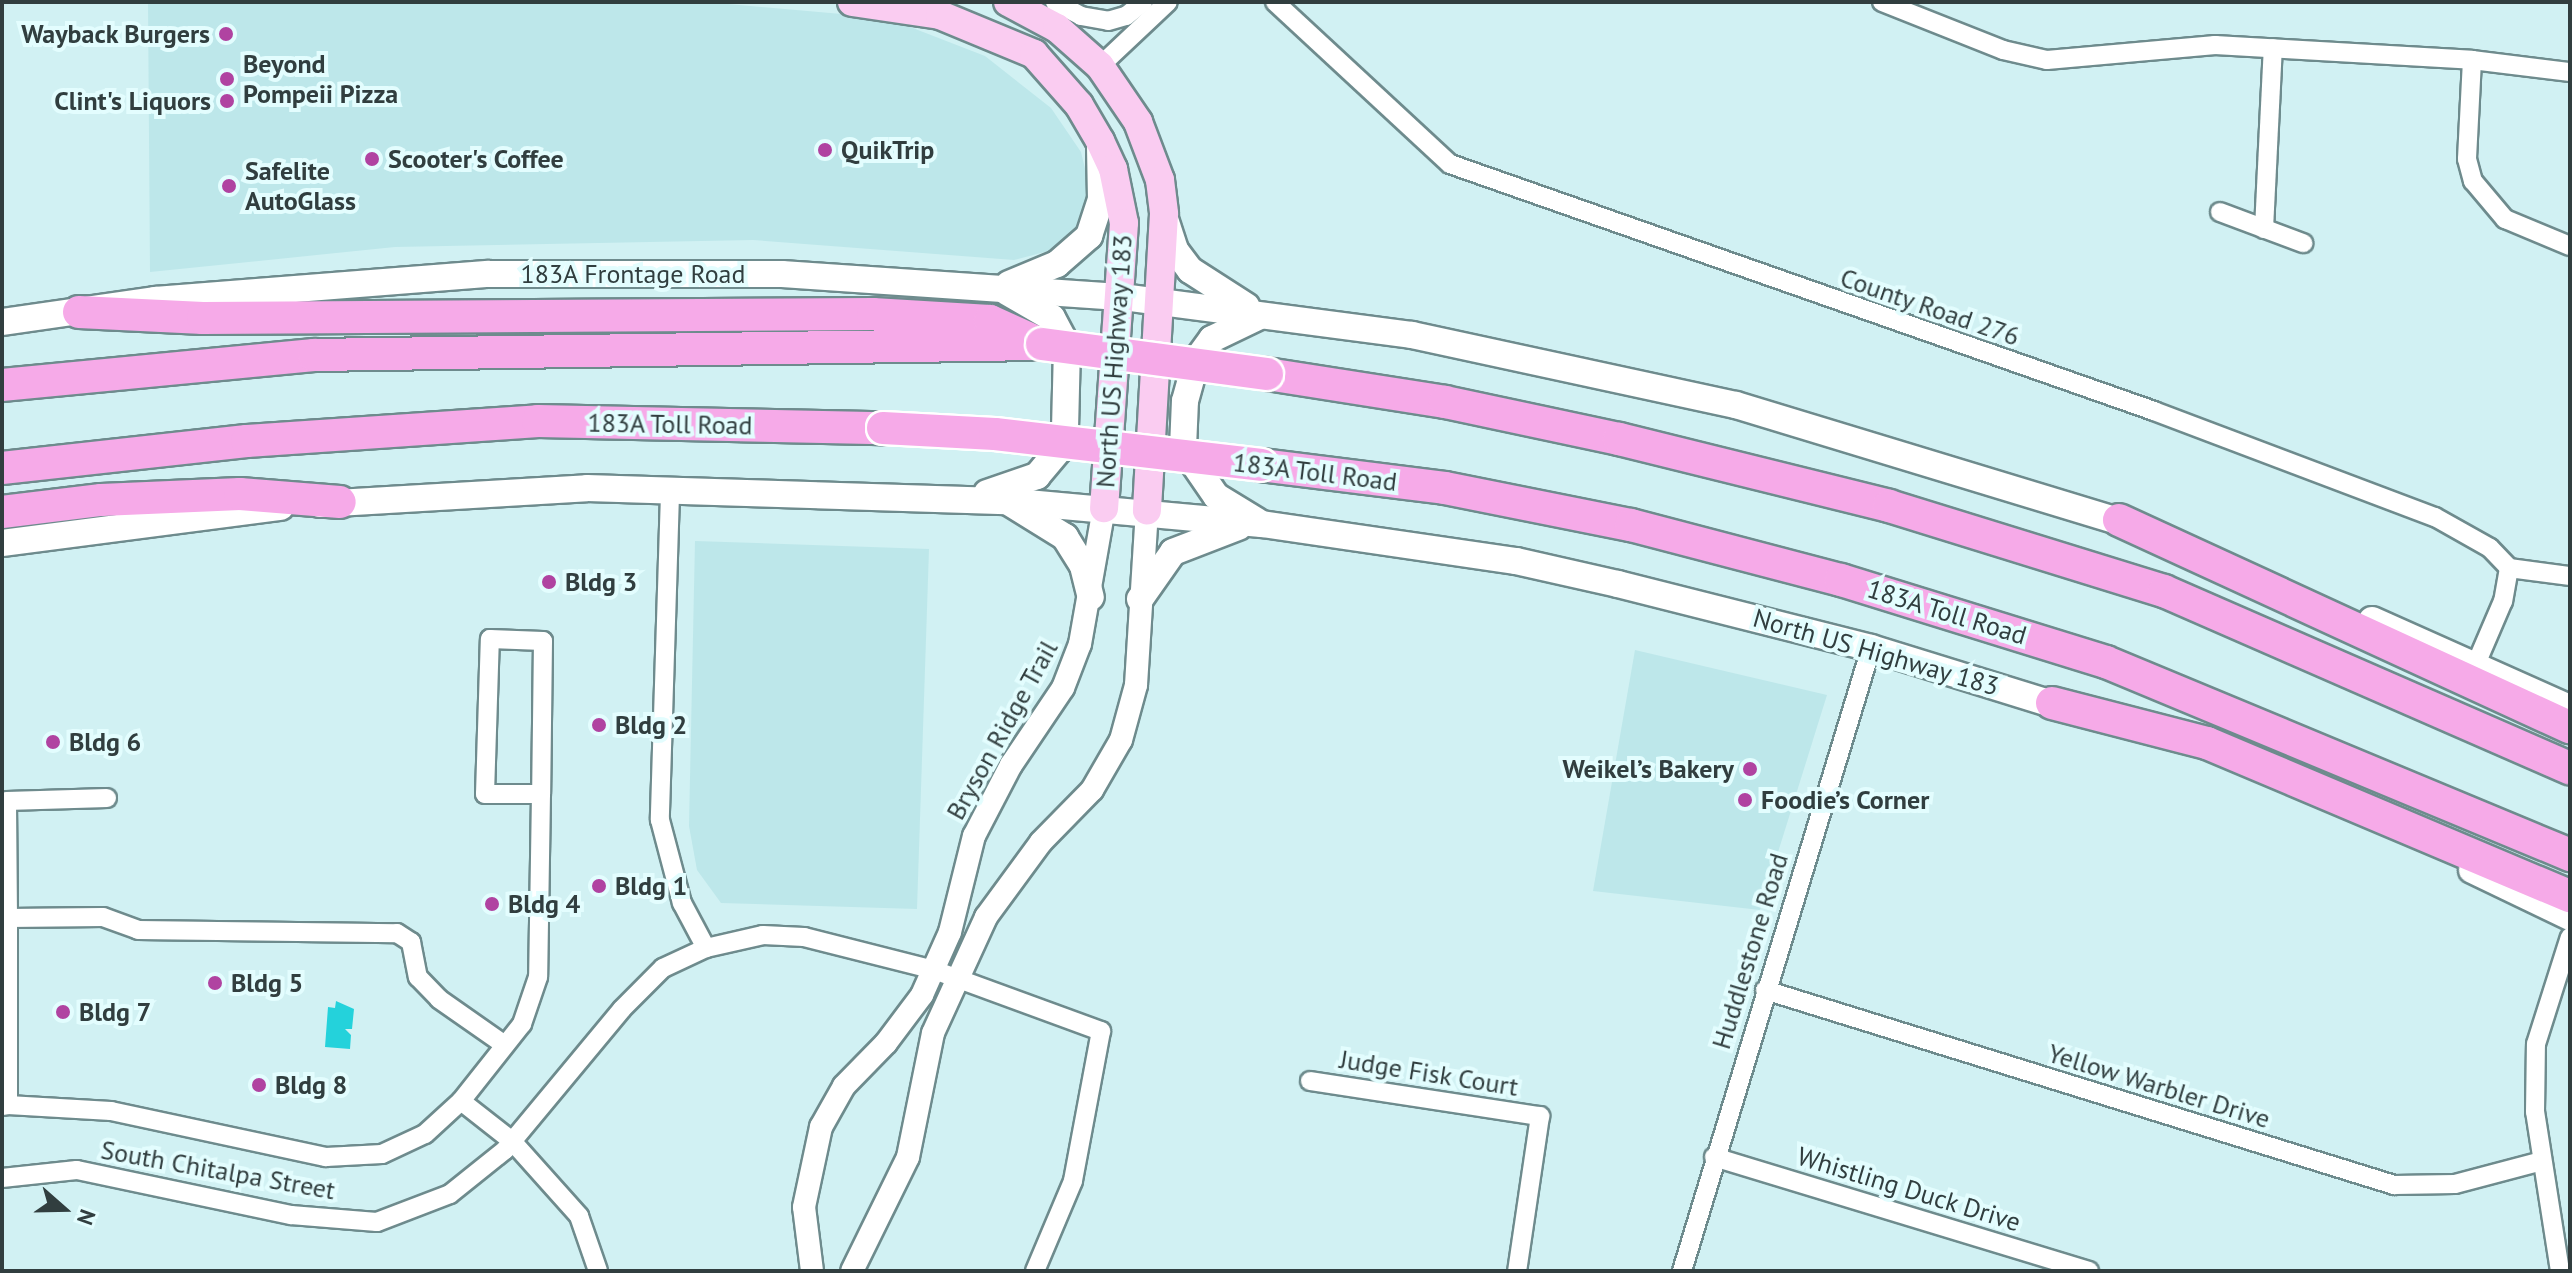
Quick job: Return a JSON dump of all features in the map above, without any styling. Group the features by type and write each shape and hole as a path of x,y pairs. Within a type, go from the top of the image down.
{"highway":[{"path":"79,312 203,318 873,314 990,321 1042,344"},
{"path":"2,385 314,355 888,345 1042,344 1267,374 1445,402 1604,436 1889,506 2164,591 2570,768"},
{"name":"183A Toll Road","path":"2,468 247,441 538,421 883,428 995,434 1445,488 1631,525 1841,580 2106,662 2570,855"},
{"path":"2,512 101,500 240,494 340,502"},
{"path":"2119,520 2570,727"},
{"path":"2052,703 2207,743 2570,896"}],"main road":[{"name":"North US Highway 183","path":"852,2 940,15 1034,54 1079,105 1100,141 1113,169 1124,223 1123,297 1104,508 1147,511 1516,561 1871,648 2052,703 2330,807 2570,917"},
{"name":"North US Highway 183","path":"1008,2 1057,28 1100,66 1129,105 1147,142 1160,180 1164,214 1147,511"},
{"path":"1034,54 1100,66"},
{"path":"999,285 1057,264 1089,236 1101,199 1100,141"},
{"path":"1164,214 1175,250 1201,282 1264,314 1412,335 1736,405 2119,520 2476,664 2570,708"},
{"name":"183A Frontage Road","path":"2,322 170,298 489,274 782,274 999,285 1264,314"},
{"path":"968,499 1037,476 1060,449 1065,429 1070,361 1061,333 1038,307 999,285"},
{"path":"1253,525 1216,496 1183,448 1185,401 1196,361 1229,327 1264,314"},
{"path":"2,543 340,502 587,488 670,494 968,499 1104,508"},
{"path":"1007,501 1065,537 1083,566 1091,597"},
{"path":"1140,599 1173,552 1253,525"}],"street":[{"path":"1055,2 1081,16 1108,21 1126,16 1143,2"},
{"path":"1100,66 1168,2"},
{"name":"County Road 276","path":"1275,2 1450,164 2154,411 2435,517 2490,548 2509,568"},
{"path":"1882,2 2003,50 2047,60 2215,45 2472,60 2570,72"},
{"path":"2264,229 2273,48"},
{"path":"2472,60 2467,159 2473,181 2505,219 2570,246"},
{"path":"2220,212 2303,243"},
{"path":"670,494 660,820 682,903 706,948"},
{"name":"Bryson Ridge Trail","path":"812,1271 804,1207 821,1127 844,1086 886,1043 922,995 950,932 974,836 1011,765 1063,688 1091,597 1104,508"},
{"path":"852,1271 908,1157 933,1033 956,979 1010,879 1109,766 1136,685 1147,511"},
{"path":"2476,664 2503,601 2509,568 2570,576"},
{"path":"107,798 5,801 5,1106 111,1111 326,1157 382,1154 425,1134 461,1101 522,1024 538,977 541,794 543,641 490,639 485,794 541,794"},
{"name":"Huddlestone Road","path":"1682,1271 1714,1157 1871,648"},
{"path":"5,918 103,917 138,930 397,933 411,942 418,977 439,999 505,1045"},
{"name":"South Chitalpa Street","path":"2,1178 77,1170 291,1215 377,1222 450,1194 512,1141 632,998 663,968 706,948 763,935 804,937 934,970 1101,1031 1073,1181 1035,1271"},
{"path":"2560,1271 2535,1112 2536,1044 2570,937"},
{"name":"Yellow Warbler Drive","path":"1765,990 2394,1185 2455,1184 2542,1161"},
{"name":"Judge Fisk Court","path":"1310,1081 1540,1116 1517,1271"},
{"path":"461,1101 512,1141 579,1216 598,1271"},
{"name":"Whistling Duck Drive","path":"1714,1157 2089,1271"}],"shaded area":[{"path":"148,2 706,2 887,18 985,56 1051,108 1081,152 1090,189 1083,225 1060,248 1014,260 753,240 395,247 150,272"},
{"path":"695,541 929,549 917,909 721,903 697,870 689,826"},
{"path":"1635,650 1827,695 1760,910 1593,891"}],"water":[{"path":"336,1001 354,1009 352,1029 345,1029 351,1035 350,1049 325,1047 328,1007 335,1008"}],"place":[{"name":"Wayback Burgers","path":"226,34"},
{"name":"Beyond Pompeii Pizza","path":"227,79"},
{"name":"Clint's Liquors","path":"227,101"},
{"name":"QuikTrip","path":"825,150"},
{"name":"Scooter's Coffee","path":"372,159"},
{"name":"Safelite AutoGlass","path":"229,186"},
{"name":"Bldg 3","path":"549,582"},
{"name":"Bldg 2","path":"599,725"},
{"name":"Bldg 6","path":"53,742"},
{"name":"Weikel’s Bakery","path":"1750,769"},
{"name":"Foodie’s Corner","path":"1745,800"},
{"name":"Bldg 1","path":"599,886"},
{"name":"Bldg 4","path":"492,904"},
{"name":"Bldg 5","path":"215,983"},
{"name":"Bldg 7","path":"63,1012"},
{"name":"Bldg 8","path":"259,1085"}]}
